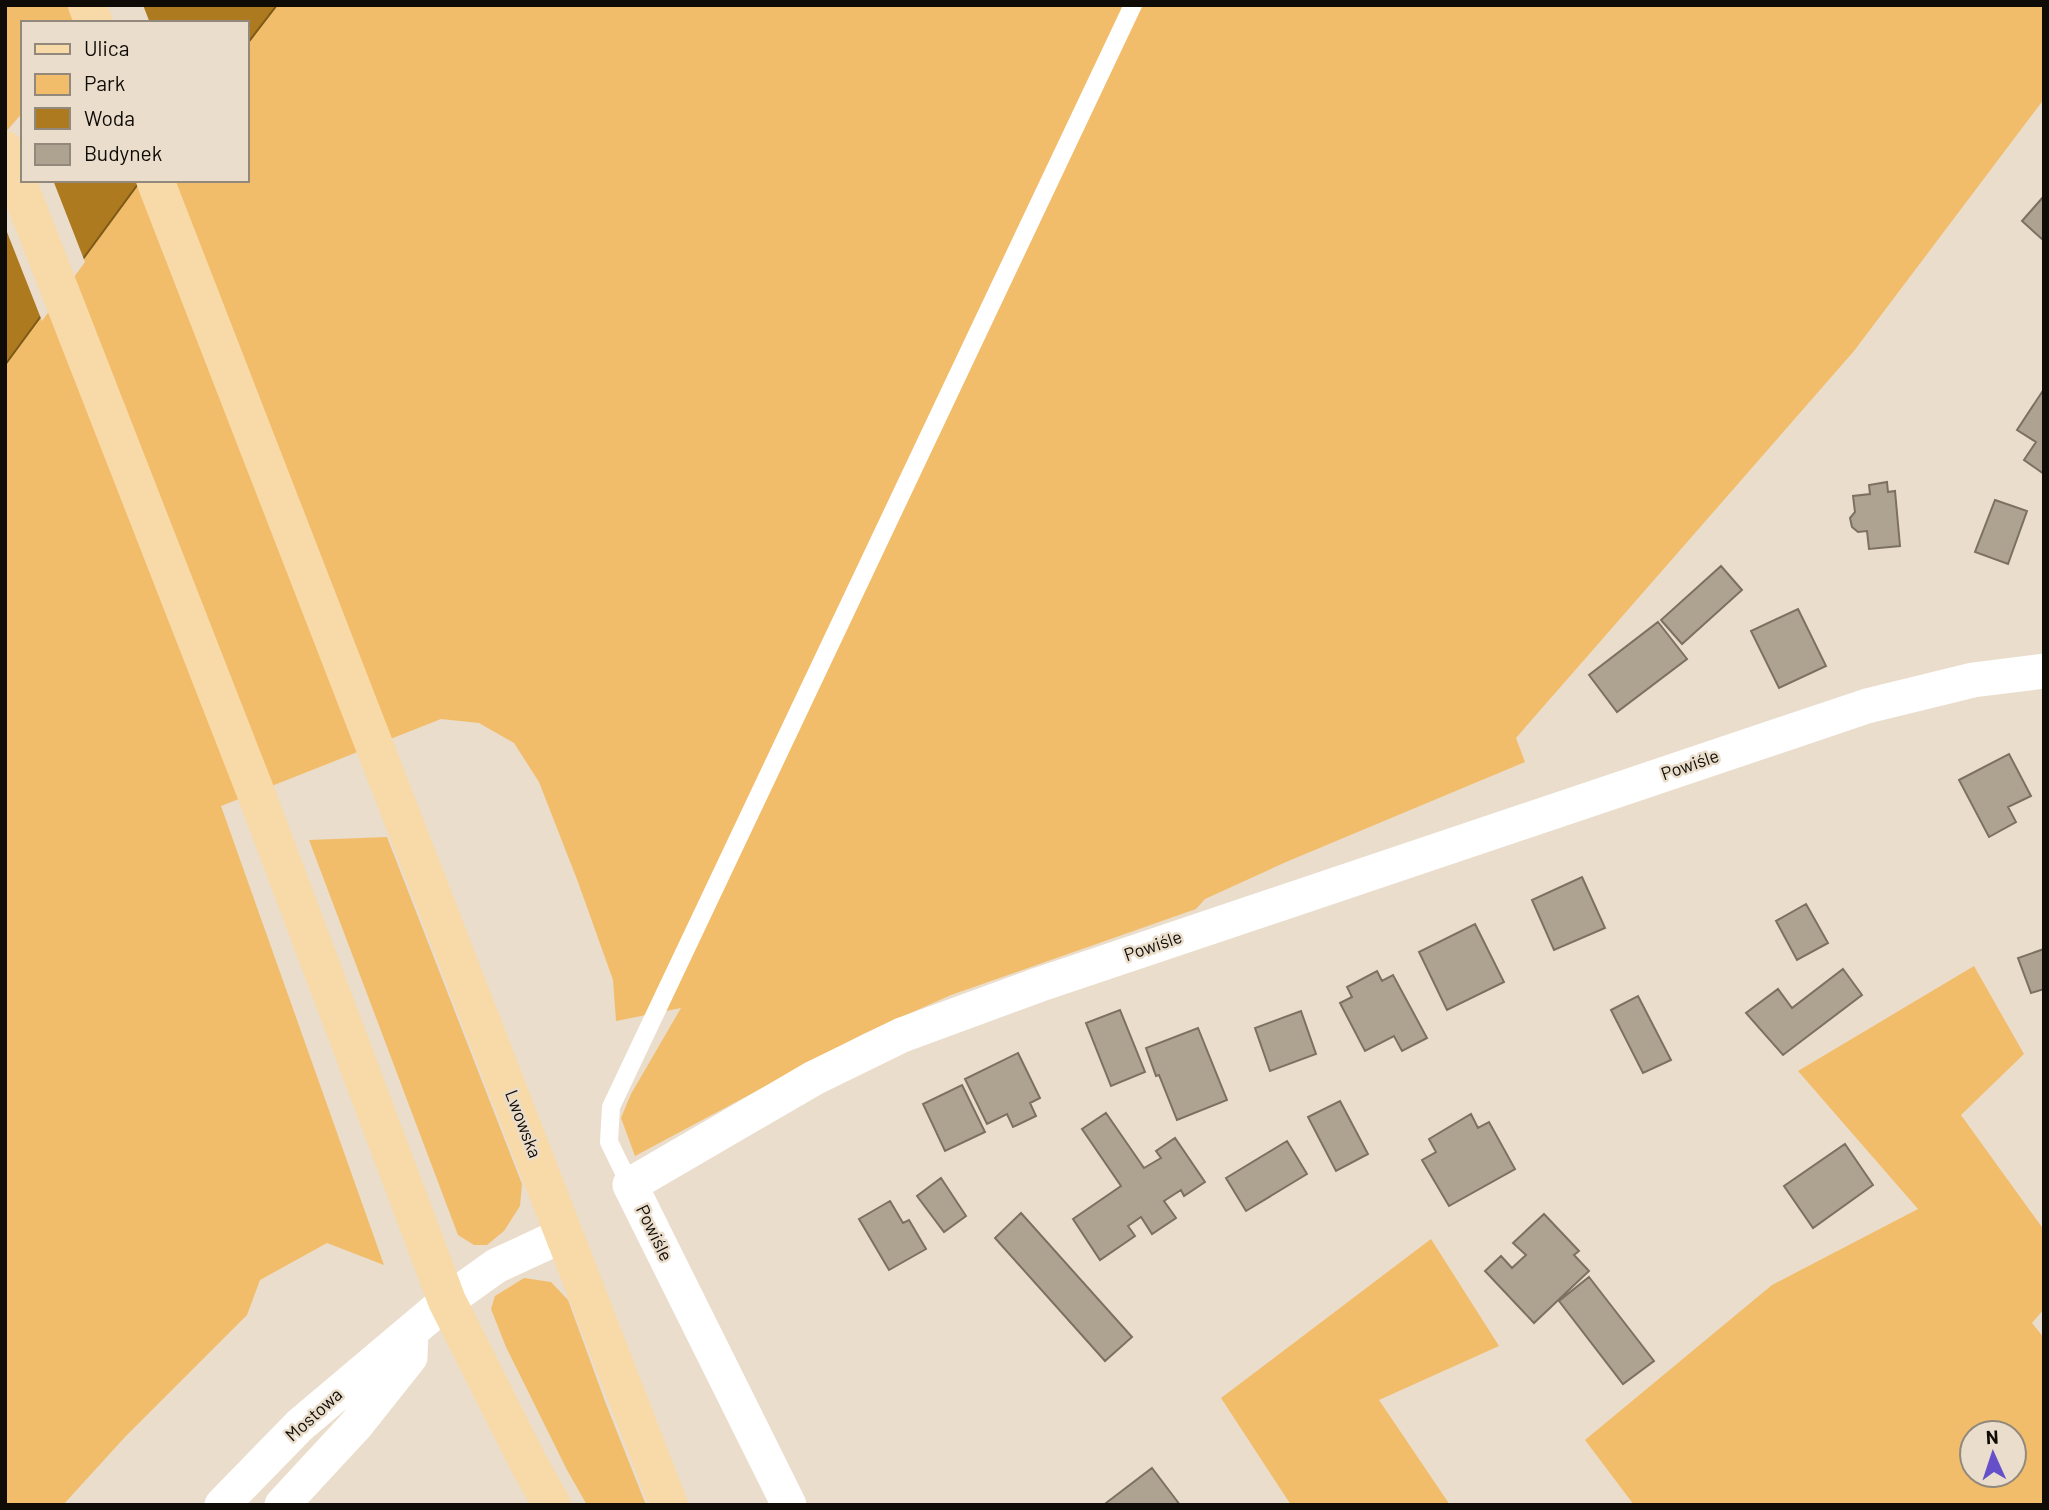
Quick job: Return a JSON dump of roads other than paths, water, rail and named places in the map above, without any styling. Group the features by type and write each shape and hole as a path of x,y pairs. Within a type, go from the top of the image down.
{"main road":[{"path":"5,150 256,793 447,1301 552,1505"},
{"name":"Lwowska","path":"156,182 669,1505"}],"street":[{"name":"Powiśle","path":"789,1505 630,1185 814,1078 902,1035 1038,985 1867,706 1973,680 2044,671"},
{"name":"Mostowa","path":"222,1505 300,1425 447,1301 496,1266 565,1234"},
{"name":"Mostowa","path":"282,1505 356,1425 411,1357 411,1330"}],"lane":[{"path":"630,1185 608,1142 611,1107 1133,5"}],"water":[{"path":"105,5 277,5 248,43 248,21 93,21"},
{"path":"5,139 21,175 21,182 140,182 5,365"}]}
